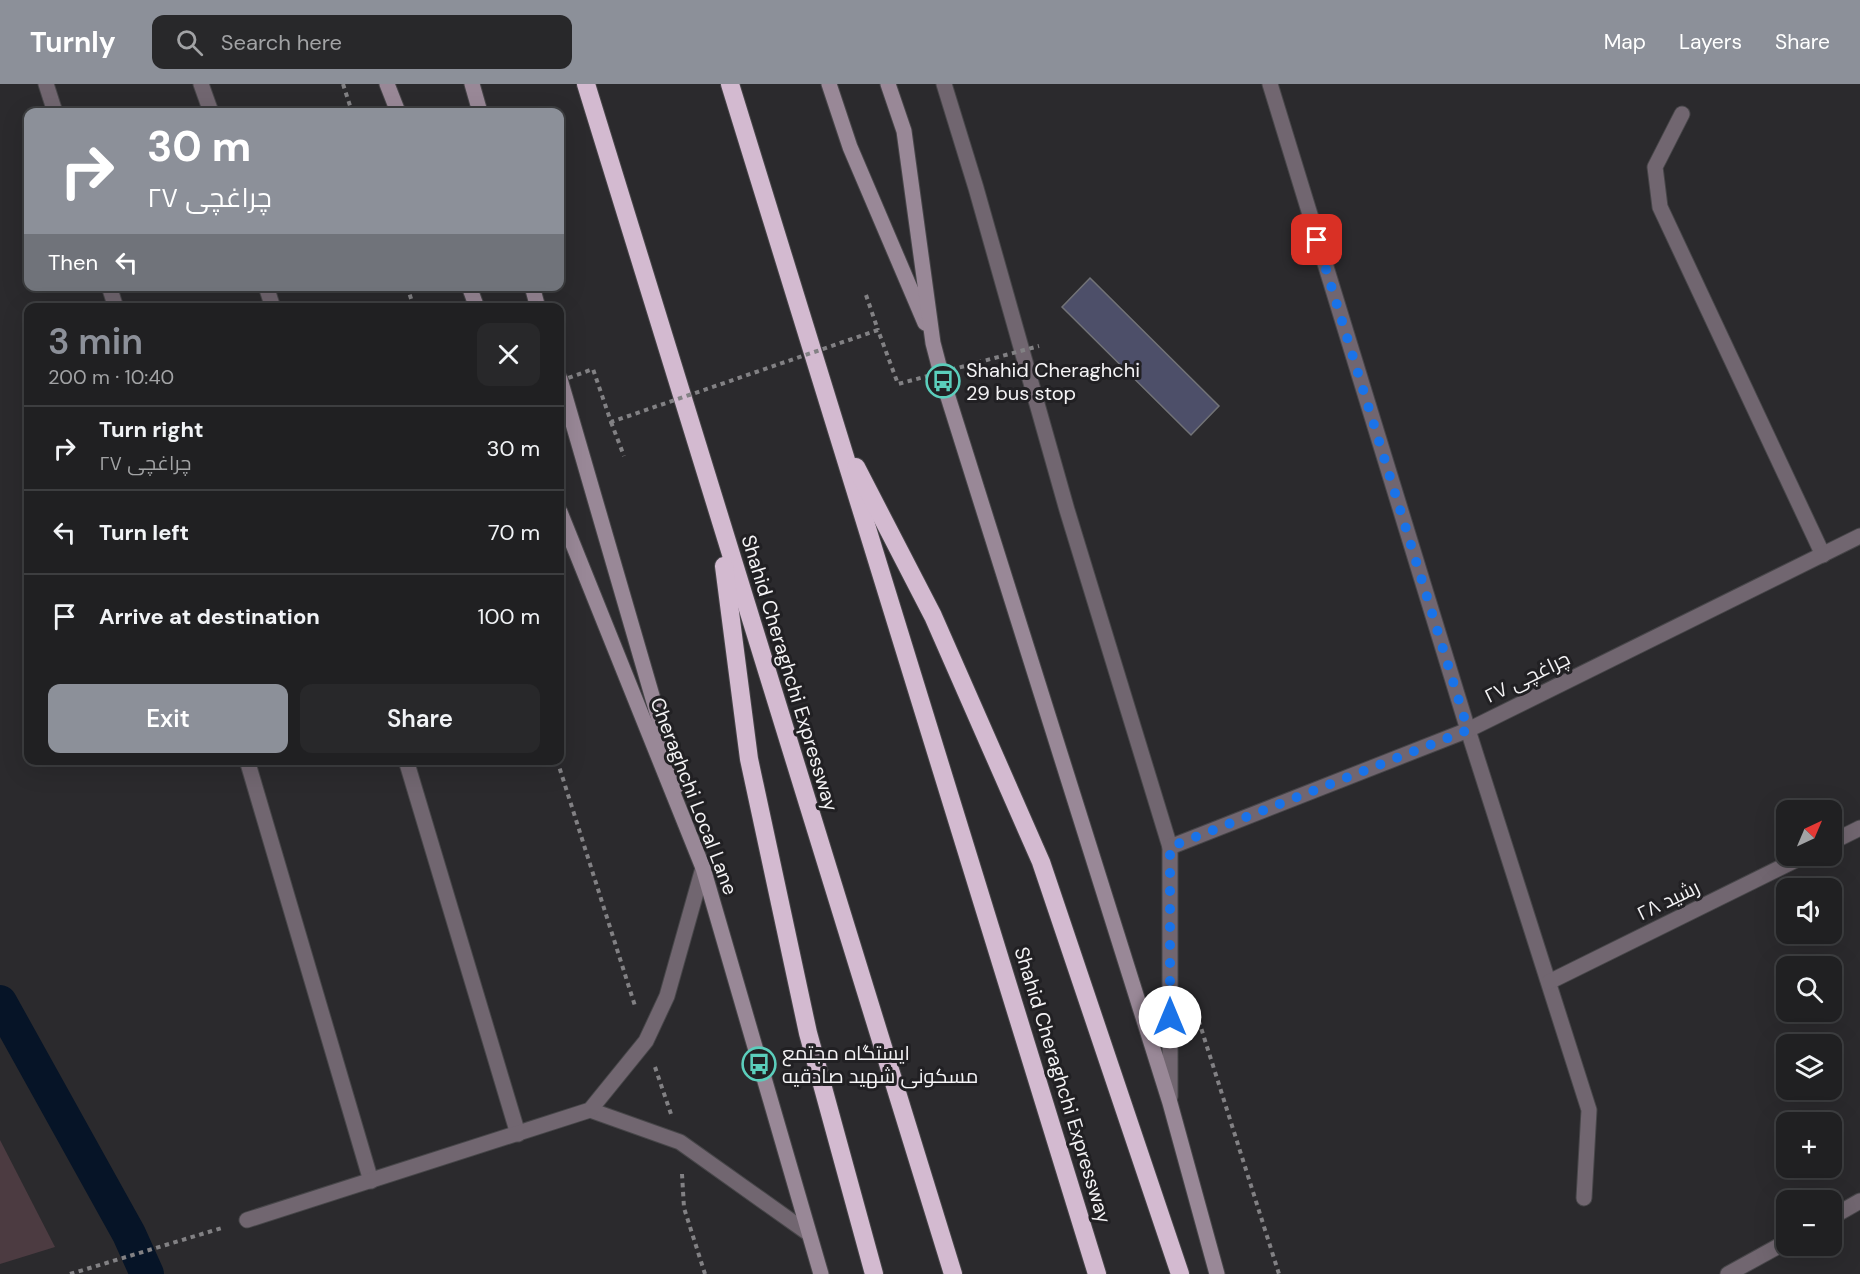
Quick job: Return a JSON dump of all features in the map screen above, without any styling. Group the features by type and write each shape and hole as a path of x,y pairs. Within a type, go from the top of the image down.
{"highway":[{"name":"Shahid Cheraghchi Expressway","path":"586,84 952,1274"},
{"name":"Shahid Cheraghchi Expressway","path":"730,84 1097,1274"},
{"path":"833,424 933,616 1041,862 1180,1274"},
{"path":"718,517 749,759 808,1033 874,1274"}],"main road":[{"path":"387,84 397,108"},
{"path":"472,84 479,108"},
{"path":"829,84 850,147 933,342"},
{"path":"888,84 904,130 933,342 943,381 1170,1103 1216,1274"},
{"path":"564,394 703,868"},
{"name":"Cheraghchi Local Lane","path":"564,522 703,868 821,1274"}],"street":[{"path":"46,84 54,108"},
{"path":"201,84 210,108"},
{"path":"944,84 976,188 1067,510 1170,847 1170,1103"},
{"path":"1270,84 1468,730 1589,1110 1584,1198"},
{"path":"1682,114 1656,167 1660,207 1823,555"},
{"name":"چراغچی ۲۷","path":"1170,847 1468,730 1860,536"},
{"path":"248,765 371,1181"},
{"path":"407,765 518,1134"},
{"path":"1842,837 1860,828"},
{"name":"رشید ۲۸","path":"1550,982 1784,866"},
{"path":"248,1220 590,1110 646,1041 667,996 703,868"},
{"path":"590,1110 680,1143 808,1233"},
{"path":"1842,1211 1860,1201"},
{"path":"1728,1274 1776,1248"}],"path":[{"path":"343,84 351,108"},
{"path":"866,295 898,384 1039,346"},
{"path":"611,422 878,330"},
{"path":"564,379 593,369 624,456"},
{"path":"1195,1008 1279,1274"},
{"path":"70,1274 248,1220"}],"shaded area":[{"path":"0,1140 55,1247 0,1264"}],"building":[{"path":"1090,278 1219,406 1191,435 1062,307"}],"waterway":[{"path":"0,1002 129,1234 147,1274"}],"place":[{"name":"Shahid Cheraghchi 29 bus stop","path":"943,381"},
{"name":"ایستگاه مجتمع مسکونی شهید صادقیه","path":"759,1064"}],"route":[{"path":"1170,1017 1170,847 1468,730 1317,240"}]}
